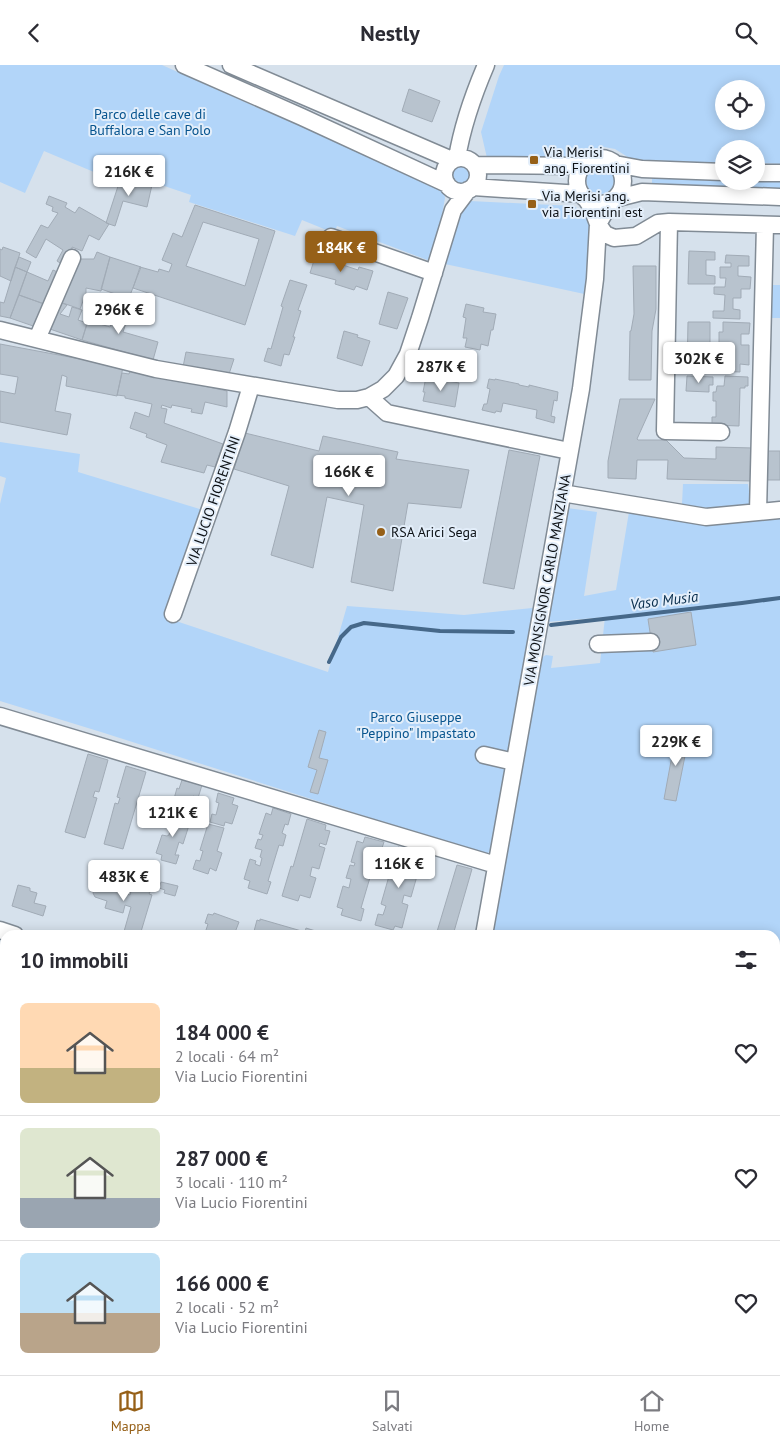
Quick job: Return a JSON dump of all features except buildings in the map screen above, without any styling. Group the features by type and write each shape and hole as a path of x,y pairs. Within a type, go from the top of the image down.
{"street":[{"path":"184,65 302,117 456,191 471,189 583,197"},
{"path":"0,330 156,369 338,400 357,400 369,397 383,389 396,376 408,354 454,210 471,189 478,177 478,171 464,161 231,65"},
{"path":"464,161 460,141 486,65"},
{"path":"614,199 622,186 620,170 608,159 594,158 587,161 582,166 576,180 577,187 583,197 592,203 607,203 614,199 642,192 780,197"},
{"path":"454,210 449,186 444,174 448,164 464,161 582,166"},
{"path":"615,164 642,169 715,172"},
{"path":"765,173 780,173"},
{"name":"VIA MONSIGNOR CARLO MANZIANA","path":"485,930 581,389 595,279 598,224 592,208 583,197"},
{"name":"VIA MONSIGNOR CARLO MANZIANA","path":"598,224 614,199"},
{"path":"669,222 665,431 721,432"},
{"path":"598,224 605,234 614,238 636,236 658,223 669,222 773,225 758,512"},
{"path":"331,237 434,273"},
{"path":"36,339 72,258"},
{"name":"VIA LUCIO FIORENTINI","path":"173,614 237,432 251,386"},
{"path":"369,397 387,413 570,451"},
{"path":"562,493 706,517 780,510"},
{"path":"598,644 651,642"},
{"path":"0,716 496,865"},
{"path":"484,755 514,762"}],"green space":[{"name":"Parco delle cave di Buffalora e San Polo","path":"0,65 162,65 437,184 444,192 445,198 434,260 430,261 337,226 334,233 302,220 295,236 189,202 191,195 105,166 101,175 44,151 25,193 0,182"},
{"path":"504,65 780,65 780,164 765,163 765,140 715,140 715,163 647,162 631,159 615,149 604,147 590,149 576,156 558,159 487,158 481,132"},
{"path":"458,166 466,166 471,171 469,182 458,184 453,179 453,171"},
{"path":"600,166 610,170 614,180 610,190 600,194 590,190 586,180 590,170"},
{"path":"652,176 715,178 715,190 652,188"},
{"path":"765,179 780,179 780,192 716,190 765,190"},
{"path":"470,201 574,206 588,220 590,226 589,295 445,264 461,210"},
{"path":"772,285 780,285 780,318 771,318"},
{"name":"Parco Giuseppe \"Peppino\" Impastato","path":"0,442 80,454 78,472 203,510 167,618 328,672 347,606 464,615 542,607 499,849 484,854 0,701 0,504 6,478 0,476"},
{"path":"683,484 748,484 751,505 707,510 682,504"},
{"path":"567,508 597,512 584,596 616,590 629,512 780,517 780,930 491,930 536,661 546,655 553,656 551,668 600,663 605,617 547,622"}],"waterway":[{"name":"Vaso Musia","path":"551,625 780,598"},
{"name":"Vaso Musia","path":"329,662 341,637 351,627 364,623 440,631 513,632"}],"place":[{"name":"Via Merisi ang. Fiorentini","path":"534,160"},
{"name":"Via Merisi ang. via Fiorentini est","path":"532,204"},
{"name":"RSA Arici Sega","path":"381,532"}]}
